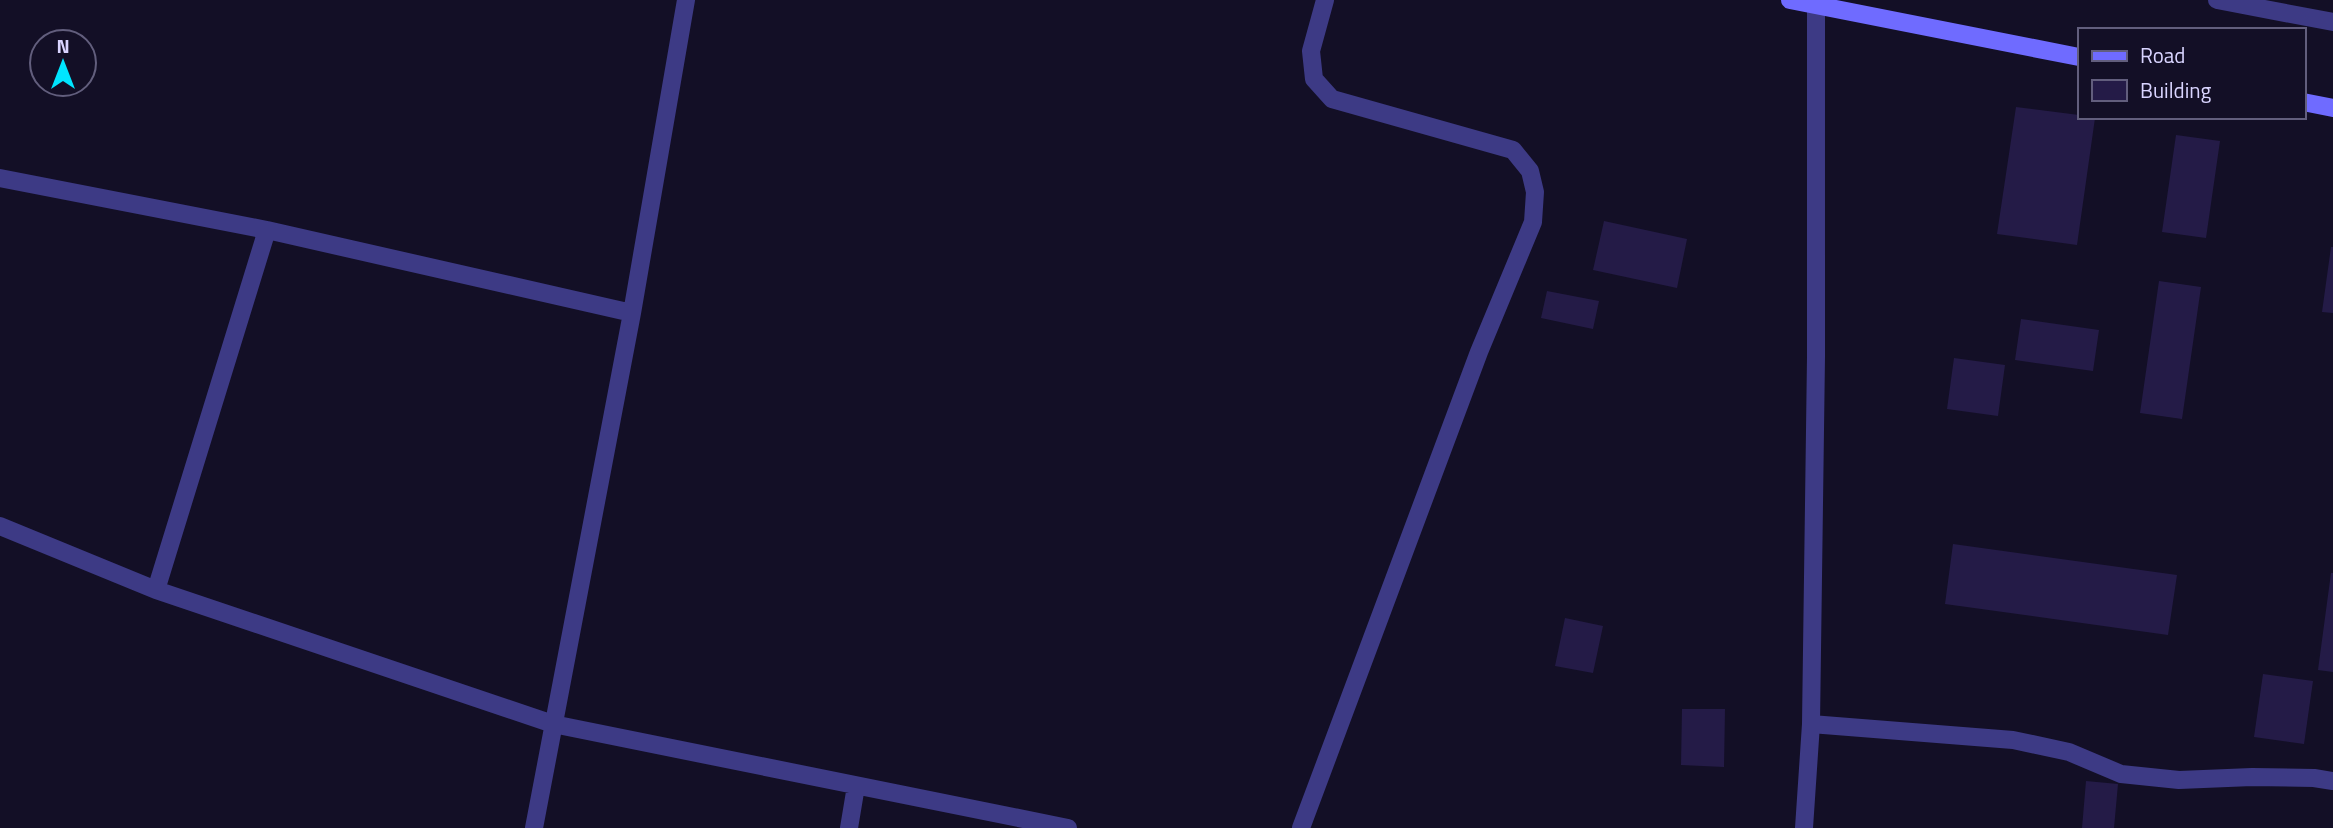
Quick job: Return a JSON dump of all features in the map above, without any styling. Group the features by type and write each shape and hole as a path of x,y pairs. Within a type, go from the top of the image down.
{"main road":[{"path":"1790,0 2078,57"},
{"path":"2305,102 2333,108"}],"street":[{"path":"534,828 632,313 686,0"},
{"path":"1301,828 1479,352 1533,222 1535,192 1530,171 1513,150 1332,99 1314,79 1311,51 1325,0"},
{"path":"2217,0 2333,22"},
{"path":"1804,828 1811,724 1816,357 1816,4"},
{"path":"0,178 267,230 632,313"},
{"path":"156,590 267,230"},
{"path":"0,526 156,590 553,724 1068,828"},
{"path":"1811,724 2013,740 2069,752 2121,774 2179,780 2252,777 2333,781"},
{"path":"849,828 856,786"}],"building":[{"path":"2016,107 2078,115 2078,119 2095,119 2077,245 1997,234"},
{"path":"2176,135 2220,141 2206,238 2162,232"},
{"path":"1604,221 1687,239 1677,288 1593,270"},
{"path":"2333,247 2333,313 2322,312"},
{"path":"2159,281 2201,287 2182,419 2140,413"},
{"path":"1547,291 1599,301 1593,329 1541,318"},
{"path":"2021,319 2099,330 2093,371 2015,360"},
{"path":"1954,358 2005,365 1998,416 1947,409"},
{"path":"1953,544 2177,575 2168,635 1945,604"},
{"path":"2333,573 2333,672 2318,670"},
{"path":"1565,618 1603,626 1593,673 1555,666"},
{"path":"2263,674 2313,681 2304,744 2254,737"},
{"path":"1682,709 1725,709 1724,767 1681,765"},
{"path":"2086,781 2118,784 2114,828 2082,828"}]}
